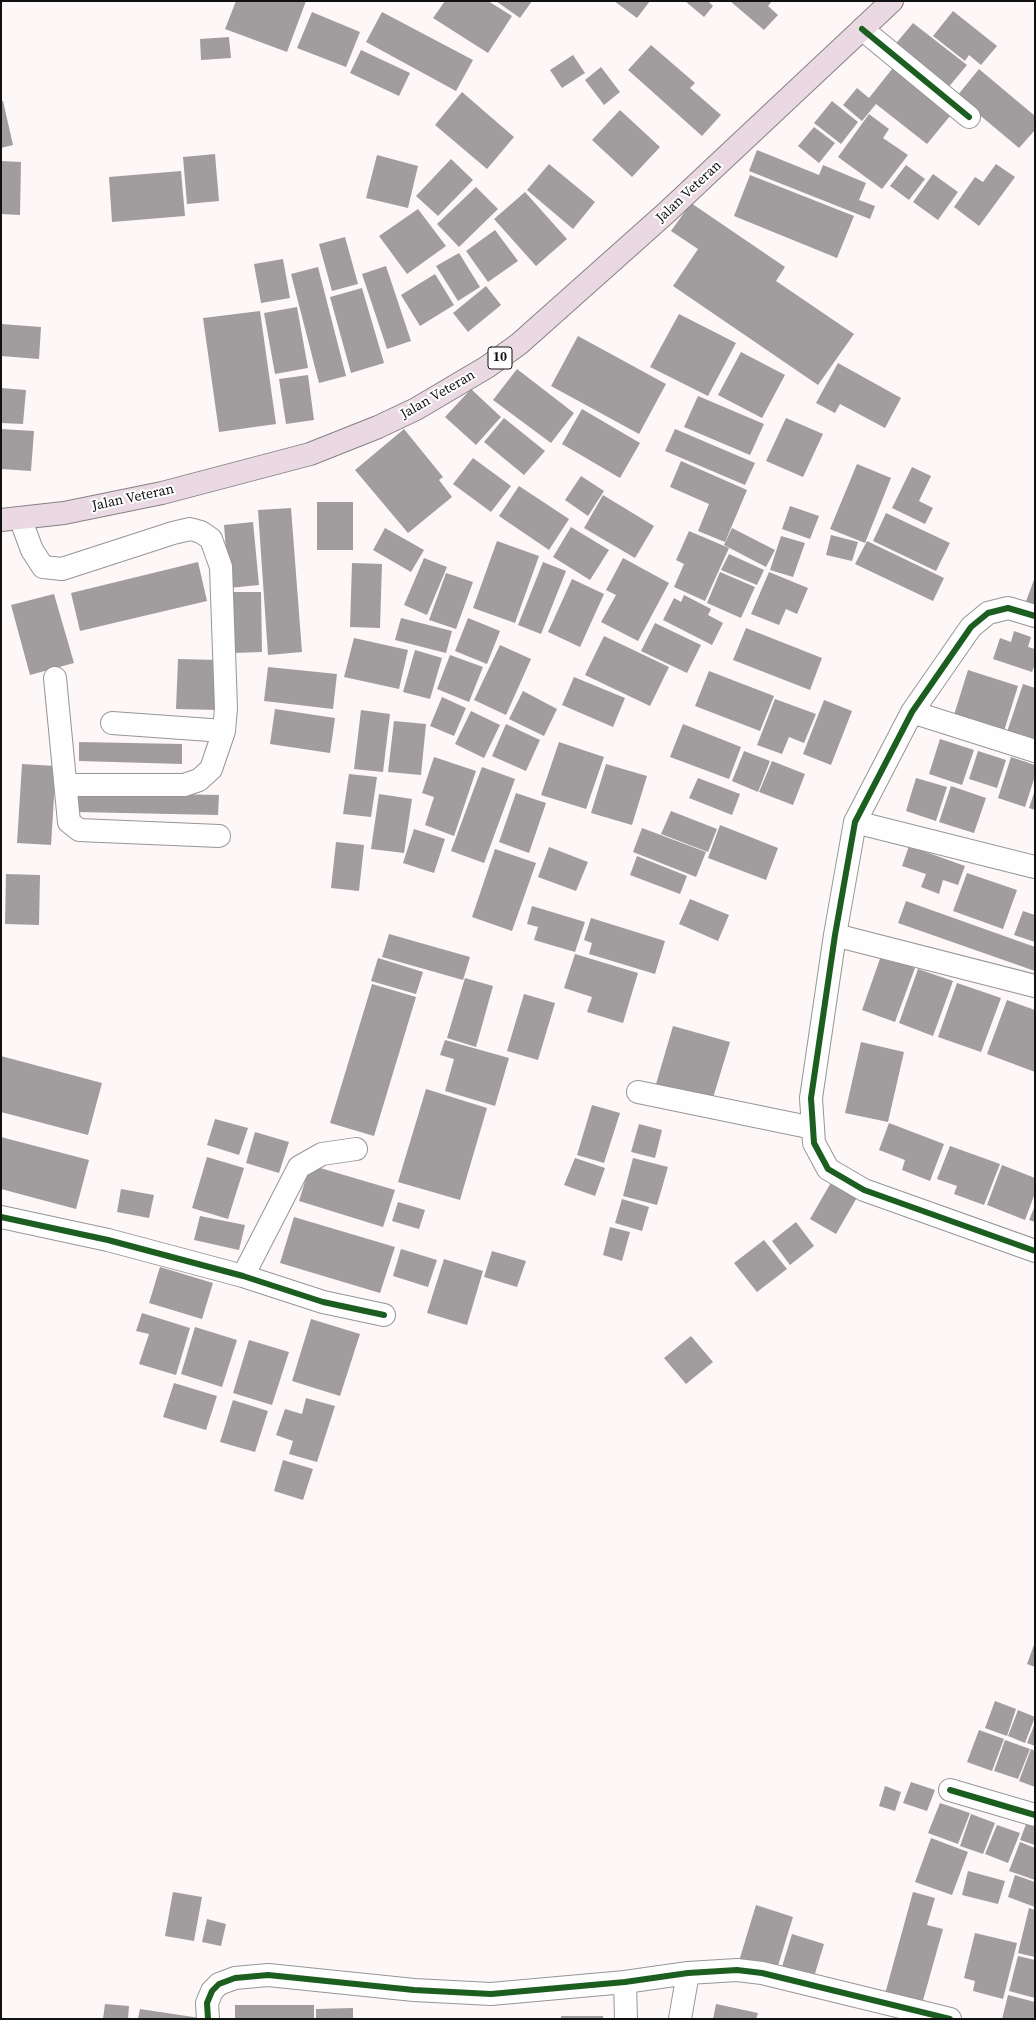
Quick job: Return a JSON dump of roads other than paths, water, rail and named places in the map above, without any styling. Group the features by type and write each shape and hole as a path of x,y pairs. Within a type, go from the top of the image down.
{"highway":[{"name":"Jalan Veteran","path":"11,519 64,513 162,493 310,454 378,427 416,409 486,367 519,344 666,213 892,1"}],"street":[{"path":"862,28 969,117"},
{"path":"11,519 44,566 62,569 173,533 190,530 201,532 211,540 221,567 226,708 224,731 211,769 199,780 184,785 66,785"},
{"path":"1035,616 1008,608 988,613 970,627 912,712 855,822 835,935 811,1098 814,1143 828,1170 864,1190 1035,1251"},
{"path":"55,678 69,822 79,830 219,836"},
{"path":"912,712 1035,751"},
{"path":"112,724 224,731"},
{"path":"855,822 1035,867"},
{"path":"835,935 1035,986"},
{"path":"638,1092 813,1128"},
{"path":"243,1276 299,1167 322,1154 356,1149"},
{"path":"1,1217 108,1240 243,1276 323,1302 384,1315"},
{"path":"950,1790 1035,1815"},
{"path":"208,2019 207,2003 212,1991 219,1984 235,1978 268,1975 414,1990 491,1994 625,1982 688,1973 737,1970 762,1973 947,2019"},
{"path":"680,2019 688,1973"},
{"path":"625,1982 626,2019"}]}
